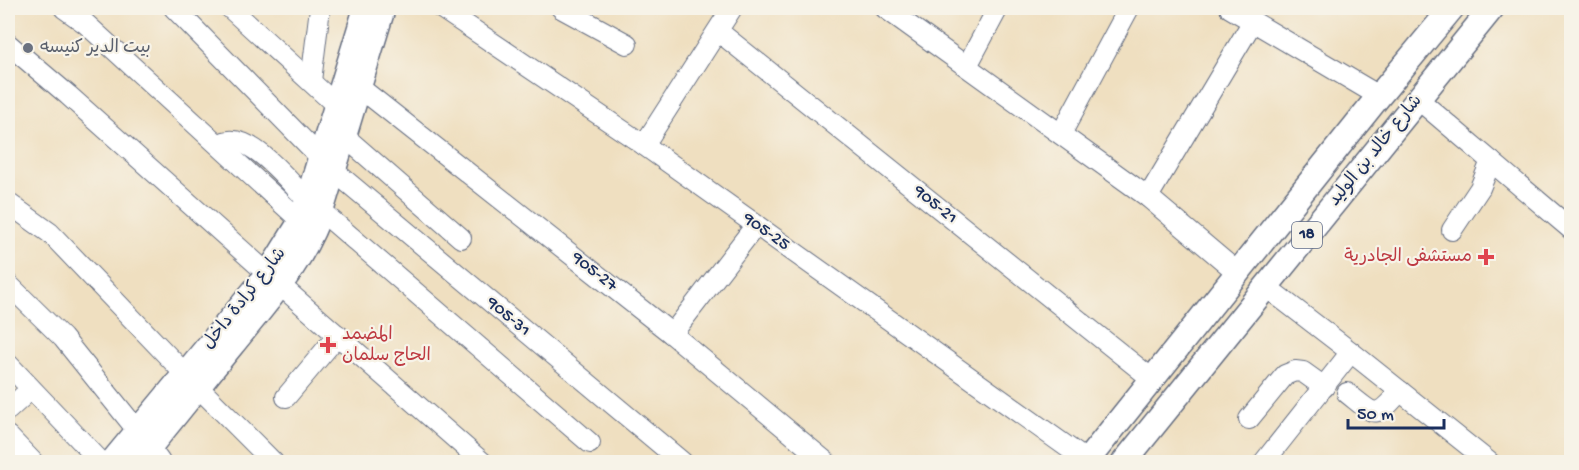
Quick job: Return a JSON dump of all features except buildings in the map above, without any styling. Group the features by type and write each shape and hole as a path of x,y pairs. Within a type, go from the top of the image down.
{"main road":[{"name":"شارع كرادة داخل","path":"327,164 335,105 366,8"},
{"name":"شارع كرادة داخل","path":"112,462 146,451 192,381 274,279 310,211 327,164 344,136 383,8"},
{"name":"شارع خالد بن الوليد","path":"1086,462 1452,8"},
{"name":"شارع خالد بن الوليد","path":"1124,462 1492,8"}],"street":[{"path":"64,8 85,23 219,145 226,141 234,141 256,150 310,211 590,442"},
{"name":"905-31","path":"174,8 327,164 682,462"},
{"path":"230,8 335,105"},
{"path":"311,81 320,8"},
{"name":"905-25","path":"441,8 644,145 1086,462"},
{"path":"561,8 627,44"},
{"path":"644,145 732,8"},
{"path":"885,8 1148,197 1237,273"},
{"path":"966,66 998,8"},
{"path":"1061,134 1129,8"},
{"path":"1230,8 1379,96"},
{"path":"1148,197 1253,21"},
{"name":"905-21","path":"718,31 1152,380"},
{"path":"8,44 68,94 482,462"},
{"name":"905-27","path":"359,87 672,334 826,462"},
{"path":"1419,99 1572,230"},
{"path":"344,136 461,238"},
{"path":"1452,230 1480,188 1491,161"},
{"path":"8,203 50,233 273,462"},
{"path":"672,334 756,225"},
{"path":"8,284 63,338 146,451"},
{"path":"1265,286 1489,462"},
{"path":"286,397 338,335"},
{"path":"1269,461 1351,352"},
{"path":"8,364 101,462"},
{"path":"1250,418 1285,375 1295,371 1303,372 1324,387"},
{"path":"8,410 31,389"},
{"path":"1347,393 1370,411 1377,412 1385,409 1400,391"},
{"path":"8,436 33,462"}],"place":[{"name":"بيت الدير كنيسه","path":"28,48"},
{"name":"مستشفى الجادرية","path":"1486,257"},
{"name":"المضمد الحاج سلمان","path":"328,345"}]}
